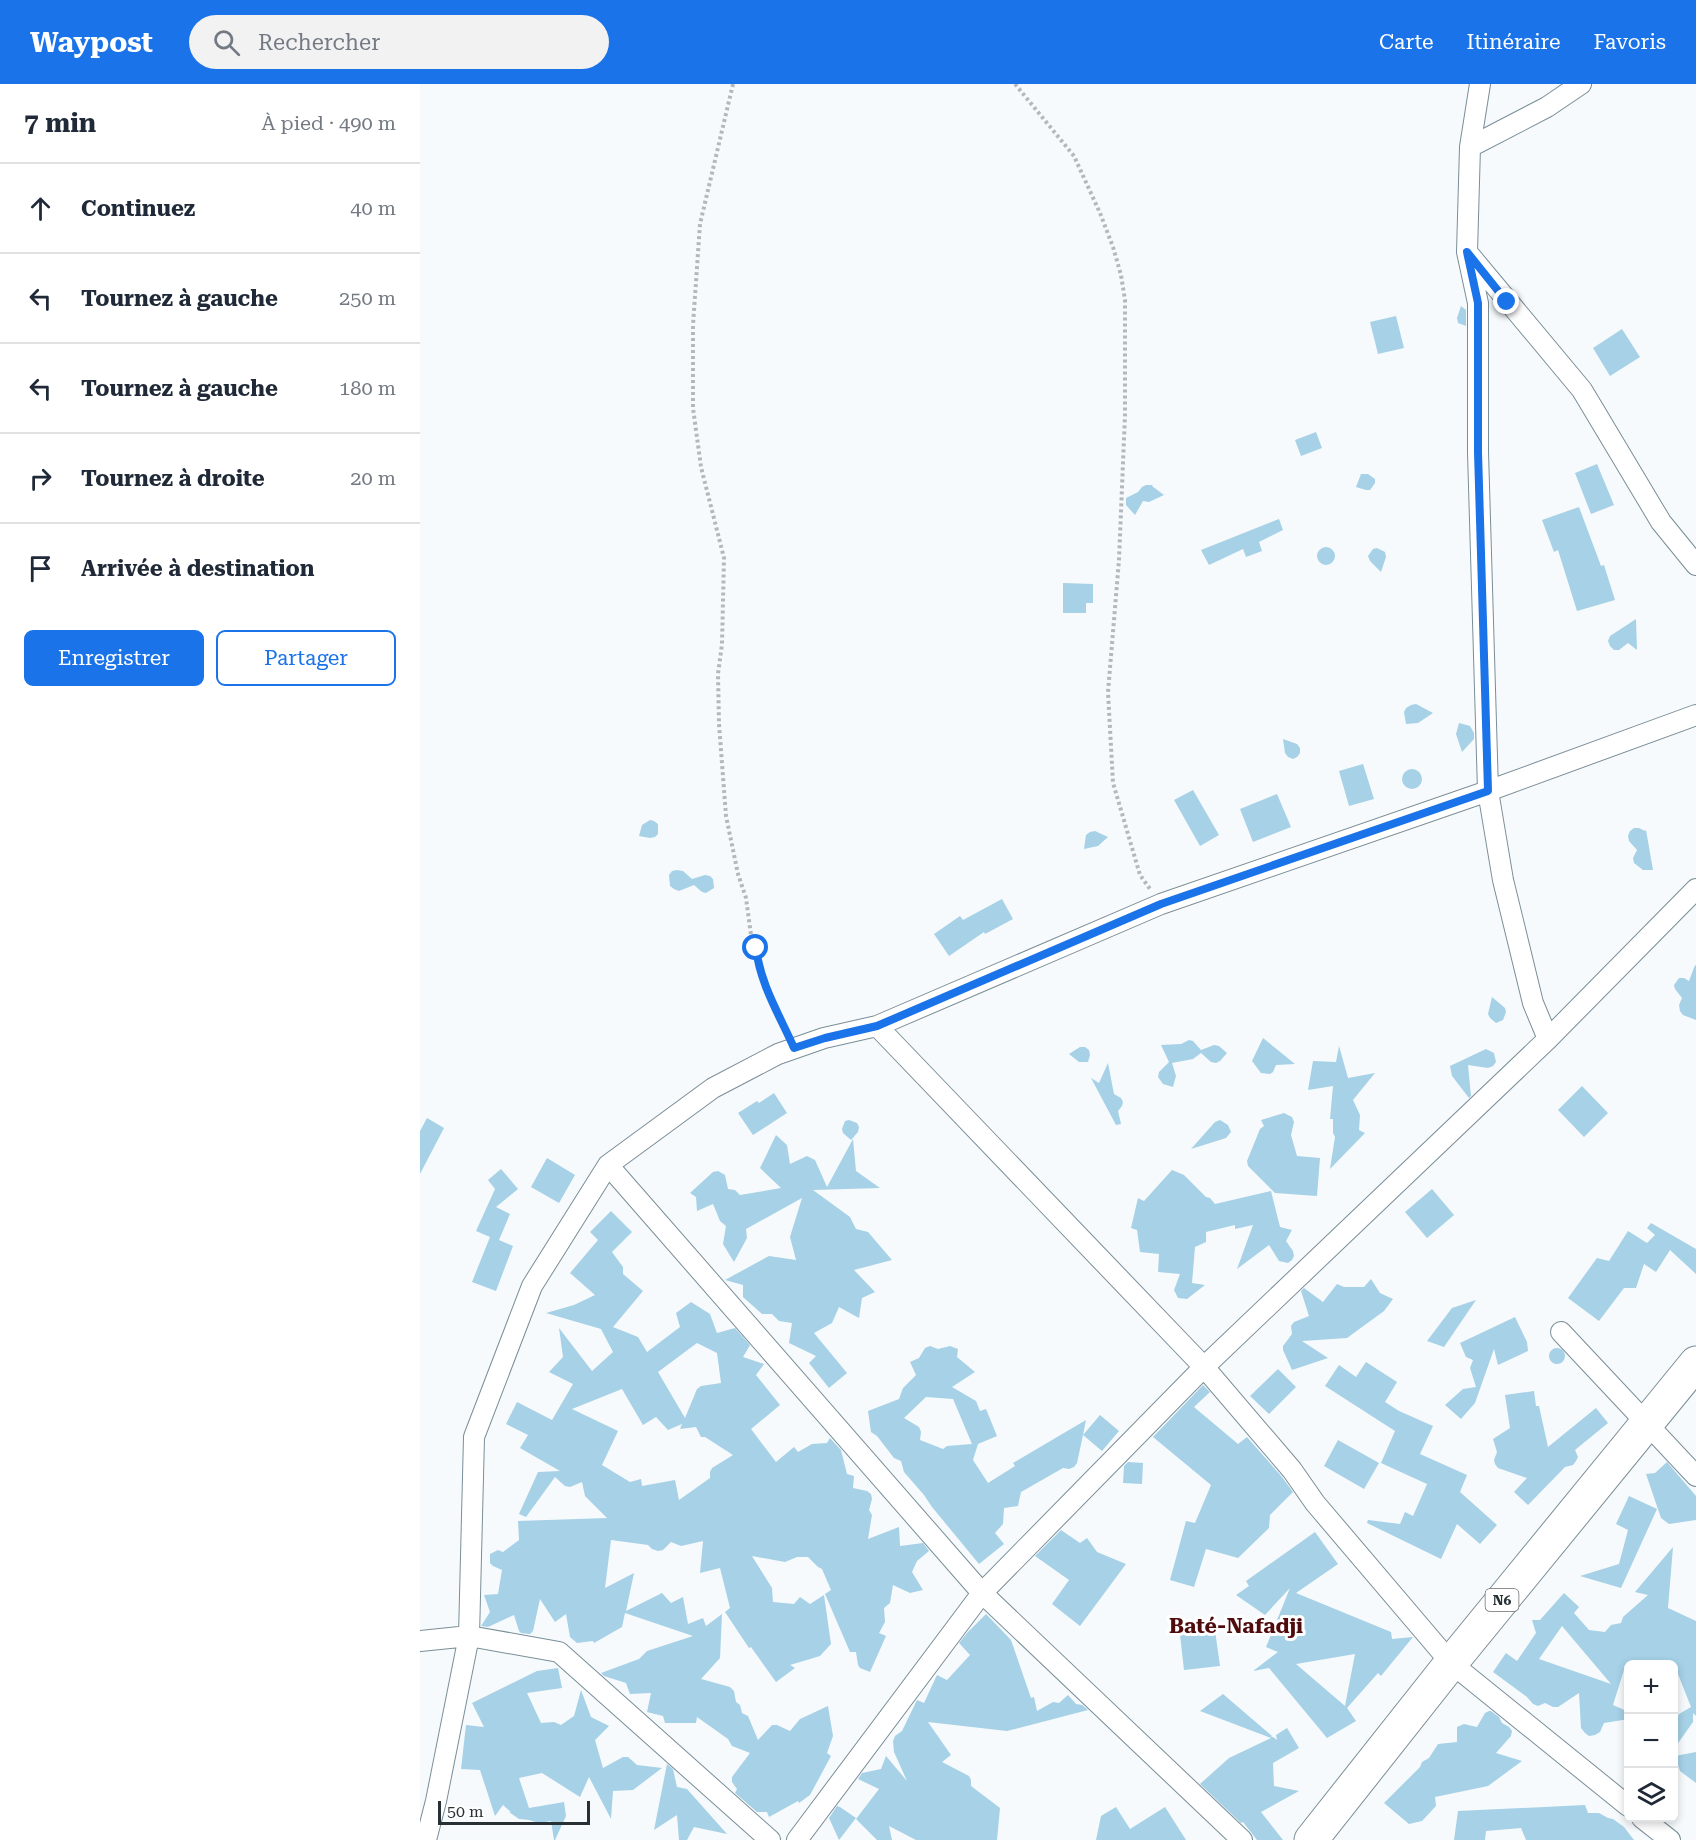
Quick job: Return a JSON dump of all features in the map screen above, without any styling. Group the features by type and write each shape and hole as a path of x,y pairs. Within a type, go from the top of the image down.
{"highway":[{"name":"N6","path":"1311,1840 1451,1663 1696,1362"}],"street":[{"path":"1480,84 1470,147 1467,252 1478,303 1478,452 1488,791 1503,880 1533,1003 1548,1039"},
{"path":"1470,147 1547,107 1581,84"},
{"path":"1467,252 1582,390 1660,522 1696,565"},
{"path":"426,1840 469,1636 474,1437 532,1286 608,1165 713,1088 749,1068 794,1048 877,1026 1161,904 1488,791 1696,715"},
{"path":"797,1840 982,1593 1204,1367 1548,1039 1696,889"},
{"path":"877,1026 1204,1367 1451,1663 1624,1802"},
{"path":"608,1165 982,1593 1242,1840"},
{"path":"1560,1332 1696,1476"},
{"path":"420,1641 469,1636 559,1652 770,1840"},
{"path":"1647,1822 1670,1840"}],"path":[{"path":"733,84 700,224 693,325 693,408 701,467 724,558 722,644 718,675 726,816 738,874 746,898 758,963 769,996 794,1048"},
{"path":"1015,84 1074,156 1100,213 1121,274 1125,300 1125,415 1119,560 1108,692 1113,783 1140,875 1161,904"}],"building":[{"path":"1461,306 1466,310 1466,326 1458,323 1457,318"},
{"path":"1396,316 1404,348 1378,354 1370,322"},
{"path":"1622,329 1640,357 1610,376 1593,348"},
{"path":"1316,432 1322,448 1301,456 1295,440"},
{"path":"1597,464 1614,505 1591,514 1575,473"},
{"path":"1361,474 1368,474 1375,479 1370,490 1356,487"},
{"path":"1146,485 1153,485 1164,495 1149,502 1143,501 1135,515 1126,505 1126,498"},
{"path":"1579,507 1601,566 1604,565 1615,600 1577,611 1558,550 1554,552 1542,520"},
{"path":"1279,519 1283,530 1259,542 1262,551 1246,557 1243,549 1209,565 1201,550"},
{"path":"1326,547 1332,550 1335,556 1332,562 1326,565 1320,562 1317,556 1320,550"},
{"path":"1377,548 1385,552 1386,557 1381,572 1368,556 1373,549"},
{"path":"1063,583 1093,584 1093,603 1086,603 1086,613 1063,613"},
{"path":"1636,619 1637,650 1628,643 1619,650 1614,650 1608,641 1610,636"},
{"path":"1416,704 1433,713 1418,723 1406,724 1404,712 1406,708"},
{"path":"1459,723 1470,726 1474,733 1474,739 1462,752 1456,734"},
{"path":"1283,739 1297,744 1300,753 1297,757 1293,759 1288,757 1285,753"},
{"path":"1363,764 1374,799 1349,806 1339,771"},
{"path":"1412,769 1419,772 1422,779 1419,786 1412,789 1405,786 1402,779 1405,772"},
{"path":"1193,790 1219,835 1200,846 1174,800"},
{"path":"1277,794 1291,827 1253,842 1240,809"},
{"path":"650,820 658,824 658,834 650,838 639,836 642,825"},
{"path":"1634,828 1646,830 1653,870 1643,870 1634,863 1633,858 1637,850 1629,841 1628,836"},
{"path":"1095,831 1108,837 1098,846 1084,849 1086,835"},
{"path":"672,871 683,871 692,879 705,875 710,876 713,879 714,888 706,893 694,885 679,891 674,889 670,886 669,875"},
{"path":"1002,899 1013,919 985,934 984,932 949,956 934,934 960,916 963,920"},
{"path":"1695,965 1696,1020 1683,1015 1680,1011 1679,1005 1682,998 1674,985 1679,978 1689,981"},
{"path":"1492,997 1505,1008 1506,1012 1503,1020 1496,1023 1488,1014"},
{"path":"1263,1038 1295,1064 1276,1065 1270,1074 1261,1073 1252,1061"},
{"path":"1189,1040 1201,1050 1214,1045 1227,1053 1216,1063 1211,1062 1201,1053 1193,1059 1172,1063 1176,1076 1173,1087 1163,1084 1158,1077 1159,1072 1169,1062 1161,1045 1181,1044"},
{"path":"1339,1046 1348,1078 1375,1073 1353,1100 1360,1115 1359,1130 1365,1133 1330,1169 1335,1137 1333,1119 1330,1119 1333,1086 1308,1090 1313,1061 1336,1062"},
{"path":"1080,1047 1089,1050 1088,1062 1079,1062 1069,1054"},
{"path":"1486,1049 1494,1053 1496,1062 1488,1068 1468,1065 1471,1096 1469,1098 1452,1076 1450,1066"},
{"path":"1108,1063 1114,1094 1123,1102 1118,1111 1121,1124 1116,1125 1091,1078 1099,1083"},
{"path":"1582,1086 1608,1113 1584,1137 1558,1110"},
{"path":"774,1093 787,1113 753,1135 738,1113"},
{"path":"1284,1113 1292,1117 1294,1122 1291,1135 1297,1156 1320,1158 1317,1196 1275,1193 1248,1166 1247,1161 1260,1129 1264,1126 1261,1120"},
{"path":"427,1118 444,1128 420,1174 420,1131"},
{"path":"1220,1120 1228,1125 1231,1132 1226,1138 1191,1149 1215,1122"},
{"path":"845,1121 857,1123 859,1127 851,1140 842,1129"},
{"path":"776,1135 787,1145 790,1164 807,1156 815,1160 827,1187 853,1139 856,1171 880,1188 813,1190 850,1217 856,1229 868,1232 892,1260 854,1270 875,1292 862,1298 859,1318 839,1307 832,1323 814,1333 847,1373 829,1388 809,1363 816,1356 789,1343 792,1323 779,1321 772,1314 762,1314 743,1297 743,1285 725,1280 769,1256 796,1260 790,1237 802,1198 746,1229 747,1238 734,1262 723,1244 726,1226 720,1221 713,1204 697,1211 696,1197 690,1193 713,1172 718,1171 725,1175 728,1189 735,1190 740,1195 781,1188 760,1168"},
{"path":"547,1158 575,1175 559,1203 531,1187"},
{"path":"501,1169 518,1189 496,1207 510,1214 499,1240 513,1246 496,1291 472,1282 490,1237 476,1231 495,1189 488,1180"},
{"path":"1172,1170 1184,1175 1215,1204 1271,1191 1280,1227 1292,1230 1286,1241 1293,1251 1292,1260 1288,1263 1279,1261 1269,1245 1237,1269 1253,1225 1235,1229 1235,1225 1206,1232 1206,1242 1195,1247 1192,1283 1205,1285 1187,1299 1178,1298 1174,1290 1180,1274 1158,1272 1159,1254 1140,1252 1137,1230 1131,1228 1138,1198 1144,1201"},
{"path":"1432,1189 1454,1215 1427,1238 1405,1212"},
{"path":"611,1211 632,1232 612,1252 623,1267 623,1274 643,1291 613,1327 638,1337 647,1352 680,1327 676,1313 691,1302 710,1314 717,1333 735,1328 750,1345 743,1357 764,1364 756,1375 780,1405 751,1429 776,1462 794,1447 798,1452 812,1444 827,1443 830,1438 841,1450 847,1474 854,1476 853,1488 871,1494 869,1510 872,1515 868,1539 899,1527 900,1546 923,1543 929,1551 917,1561 912,1572 923,1590 910,1593 893,1585 890,1603 884,1608 885,1622 879,1633 886,1636 870,1672 860,1668 856,1652 850,1652 825,1594 831,1590 822,1569 808,1557 797,1557 785,1562 752,1556 772,1588 773,1602 794,1604 800,1597 810,1604 824,1595 831,1644 820,1656 790,1665 795,1668 776,1682 751,1647 749,1648 725,1612 730,1608 720,1568 700,1573 703,1541 681,1546 671,1542 663,1550 658,1551 648,1545 611,1540 605,1588 634,1573 626,1611 662,1593 671,1603 683,1597 688,1624 703,1618 706,1626 722,1614 720,1658 701,1679 730,1687 734,1691 736,1702 740,1705 742,1713 748,1716 758,1740 772,1725 790,1731 800,1719 828,1706 833,1736 827,1753 831,1756 810,1795 799,1803 798,1801 769,1817 767,1812 757,1812 735,1793 737,1789 732,1782 732,1777 750,1753 732,1746 728,1739 697,1717 696,1723 665,1723 663,1716 647,1712 651,1693 630,1694 626,1683 601,1673 639,1659 647,1651 693,1636 625,1613 622,1627 594,1643 593,1641 577,1643 570,1637 566,1614 555,1622 540,1599 533,1631 530,1634 519,1631 514,1615 488,1627 481,1626 490,1612 484,1595 498,1594 502,1570 490,1563 490,1554 498,1550 503,1552 519,1540 518,1521 607,1518 585,1496 582,1482 570,1487 565,1486 555,1477 526,1517 519,1514 538,1472 560,1471 520,1448 528,1435 506,1424 517,1402 552,1420 573,1384 549,1372 563,1357 559,1328 592,1371 613,1352 601,1329 546,1313 574,1305 595,1295 570,1273 598,1240 590,1232","holes":["697,1343 717,1353 721,1383 701,1386 697,1389 685,1418 658,1372","622,1389 643,1425 656,1417 668,1430 682,1424 680,1429 696,1427 701,1437 705,1437 733,1455 712,1468 710,1478 679,1500 675,1480 642,1486 641,1479 630,1482 602,1465 618,1431 572,1409"]},
{"path":"1651,1223 1696,1249 1696,1274 1670,1250 1656,1272 1644,1264 1636,1288 1624,1288 1599,1321 1568,1298 1597,1258 1609,1261 1628,1231 1647,1243 1655,1235 1647,1228"},
{"path":"1371,1279 1380,1293 1393,1299 1384,1311 1347,1338 1302,1341 1328,1358 1292,1370 1283,1346 1292,1334 1291,1326 1294,1322 1309,1316 1301,1291 1304,1288 1323,1302 1337,1284 1344,1287 1364,1287"},
{"path":"1476,1300 1444,1347 1427,1341 1452,1308"},
{"path":"1515,1317 1527,1342 1528,1351 1498,1365 1494,1349 1475,1403 1461,1419 1445,1405 1463,1389 1476,1387 1470,1368 1473,1360 1466,1357 1460,1343"},
{"path":"930,1346 938,1349 950,1346 958,1349 957,1357 975,1372 952,1387 976,1401 980,1411 986,1409 997,1436 978,1444 973,1460 988,1483 1015,1466 1013,1463 1086,1420 1077,1463 1074,1467 1063,1468 1021,1492 1018,1506 1004,1508 1003,1524 995,1533 1004,1544 979,1564 904,1472 901,1461 894,1458 877,1436 871,1432 868,1411 899,1399 903,1388 916,1375 910,1362 919,1358 925,1348","holes":["926,1397 953,1399 972,1444 947,1446 943,1449 920,1440 919,1427 904,1418"]},
{"path":"1554,1348 1560,1348 1565,1356 1563,1362 1554,1364 1549,1359 1549,1353"},
{"path":"1366,1362 1397,1382 1385,1402 1433,1426 1420,1454 1467,1475 1460,1492 1497,1525 1480,1544 1457,1524 1441,1559 1367,1523 1368,1520 1400,1524 1405,1512 1413,1516 1427,1484 1381,1463 1395,1431 1325,1386 1339,1365 1356,1377"},
{"path":"1278,1369 1296,1387 1269,1414 1250,1396"},
{"path":"1203,1385 1210,1392 1194,1407 1238,1444 1247,1437 1293,1492 1270,1515 1269,1528 1238,1558 1206,1549 1194,1587 1170,1580 1186,1521 1195,1523 1211,1485 1153,1437"},
{"path":"1534,1391 1548,1447 1596,1408 1608,1423 1575,1450 1578,1457 1573,1465 1565,1467 1528,1505 1514,1492 1527,1478 1498,1468 1494,1460 1497,1452 1493,1439 1510,1428 1505,1395"},
{"path":"1100,1415 1119,1431 1102,1451 1083,1435"},
{"path":"1338,1440 1379,1463 1364,1489 1324,1466"},
{"path":"1128,1462 1143,1463 1142,1484 1123,1483 1124,1466"},
{"path":"1667,1462 1696,1496 1696,1520 1669,1524 1661,1518 1646,1474 1655,1473"},
{"path":"1629,1496 1657,1509 1621,1588 1580,1576 1619,1564 1628,1530 1616,1524"},
{"path":"1061,1530 1080,1543 1087,1538 1097,1552 1126,1564 1080,1626 1052,1604 1069,1580 1035,1556"},
{"path":"1315,1532 1338,1564 1296,1593 1391,1632 1392,1639 1413,1637 1381,1676 1378,1673 1347,1708 1356,1721 1327,1738 1269,1668 1253,1671 1278,1652 1266,1647 1290,1588 1265,1615 1236,1595 1249,1586 1246,1581","holes":["1355,1654 1345,1706 1296,1664"]},
{"path":"1673,1547 1668,1608 1696,1621 1696,1716 1693,1713 1693,1722 1678,1743 1678,1716 1691,1707 1678,1674 1678,1660 1624,1660 1624,1670 1613,1705 1624,1710 1624,1720 1604,1723 1600,1732 1589,1736 1581,1728 1579,1693 1558,1707 1545,1703 1538,1706 1493,1672 1506,1653 1517,1661 1536,1633 1532,1620 1540,1620 1564,1593 1579,1607 1574,1613 1589,1630 1605,1632 1611,1625 1621,1623 1623,1617 1648,1595 1635,1592","holes":["1562,1626 1611,1684 1539,1659"]},
{"path":"986,1614 1011,1640 1031,1698 1034,1697 1037,1711 1053,1702 1059,1703 1068,1695 1076,1704 1088,1710 1007,1731 928,1722 951,1755 942,1762 969,1776 971,1786 1000,1808 997,1840 916,1840 889,1826 892,1840 877,1840 856,1819 879,1789 858,1779 862,1773 881,1769 886,1756 907,1781 894,1752 895,1736 902,1731 917,1700 924,1703 937,1675 947,1680 970,1655 959,1643"},
{"path":"1215,1630 1220,1666 1184,1670 1180,1635"},
{"path":"558,1668 562,1688 527,1693 541,1723 554,1722 561,1725 574,1716 581,1690 591,1717 609,1726 595,1740 603,1768 623,1757 628,1757 637,1765 662,1768 633,1790 613,1791 611,1819 589,1777 580,1797 542,1773 519,1778 529,1808 564,1802 566,1816 554,1840 551,1821 539,1823 519,1819 503,1805 495,1816 480,1770 461,1769 466,1725 484,1727 472,1703 537,1671"},
{"path":"1223,1694 1271,1737 1277,1740 1276,1735 1287,1728 1299,1748 1273,1763 1274,1786 1299,1791 1261,1812 1283,1840 1257,1840 1243,1822 1241,1823 1200,1784 1229,1758 1271,1738 1200,1711"},
{"path":"1489,1711 1499,1717 1502,1723 1512,1731 1511,1736 1496,1753 1522,1761 1488,1786 1435,1797 1436,1806 1422,1821 1409,1824 1384,1803 1420,1767 1422,1762 1429,1758 1438,1744 1457,1742 1457,1727 1464,1724 1477,1727 1485,1713"},
{"path":"1696,1752 1696,1783 1680,1771 1678,1755"},
{"path":"667,1764 673,1769 677,1787 687,1789 727,1834 694,1827 687,1840 679,1840 677,1815 654,1830"},
{"path":"1585,1805 1588,1813 1599,1813 1613,1819 1624,1827 1634,1840 1526,1840 1521,1828 1486,1831 1485,1840 1454,1840 1458,1811"},
{"path":"837,1806 856,1818 839,1840 829,1818"},
{"path":"1116,1807 1130,1829 1165,1807 1186,1840 1096,1840 1101,1816"}],"district":[{"name":"Baté-Nafadji","path":"1236,1626"}],"route":[{"path":"756,948 758,963 769,996 794,1048 877,1026 1161,904 1488,791 1478,452 1478,303 1467,252 1507,302"}]}
